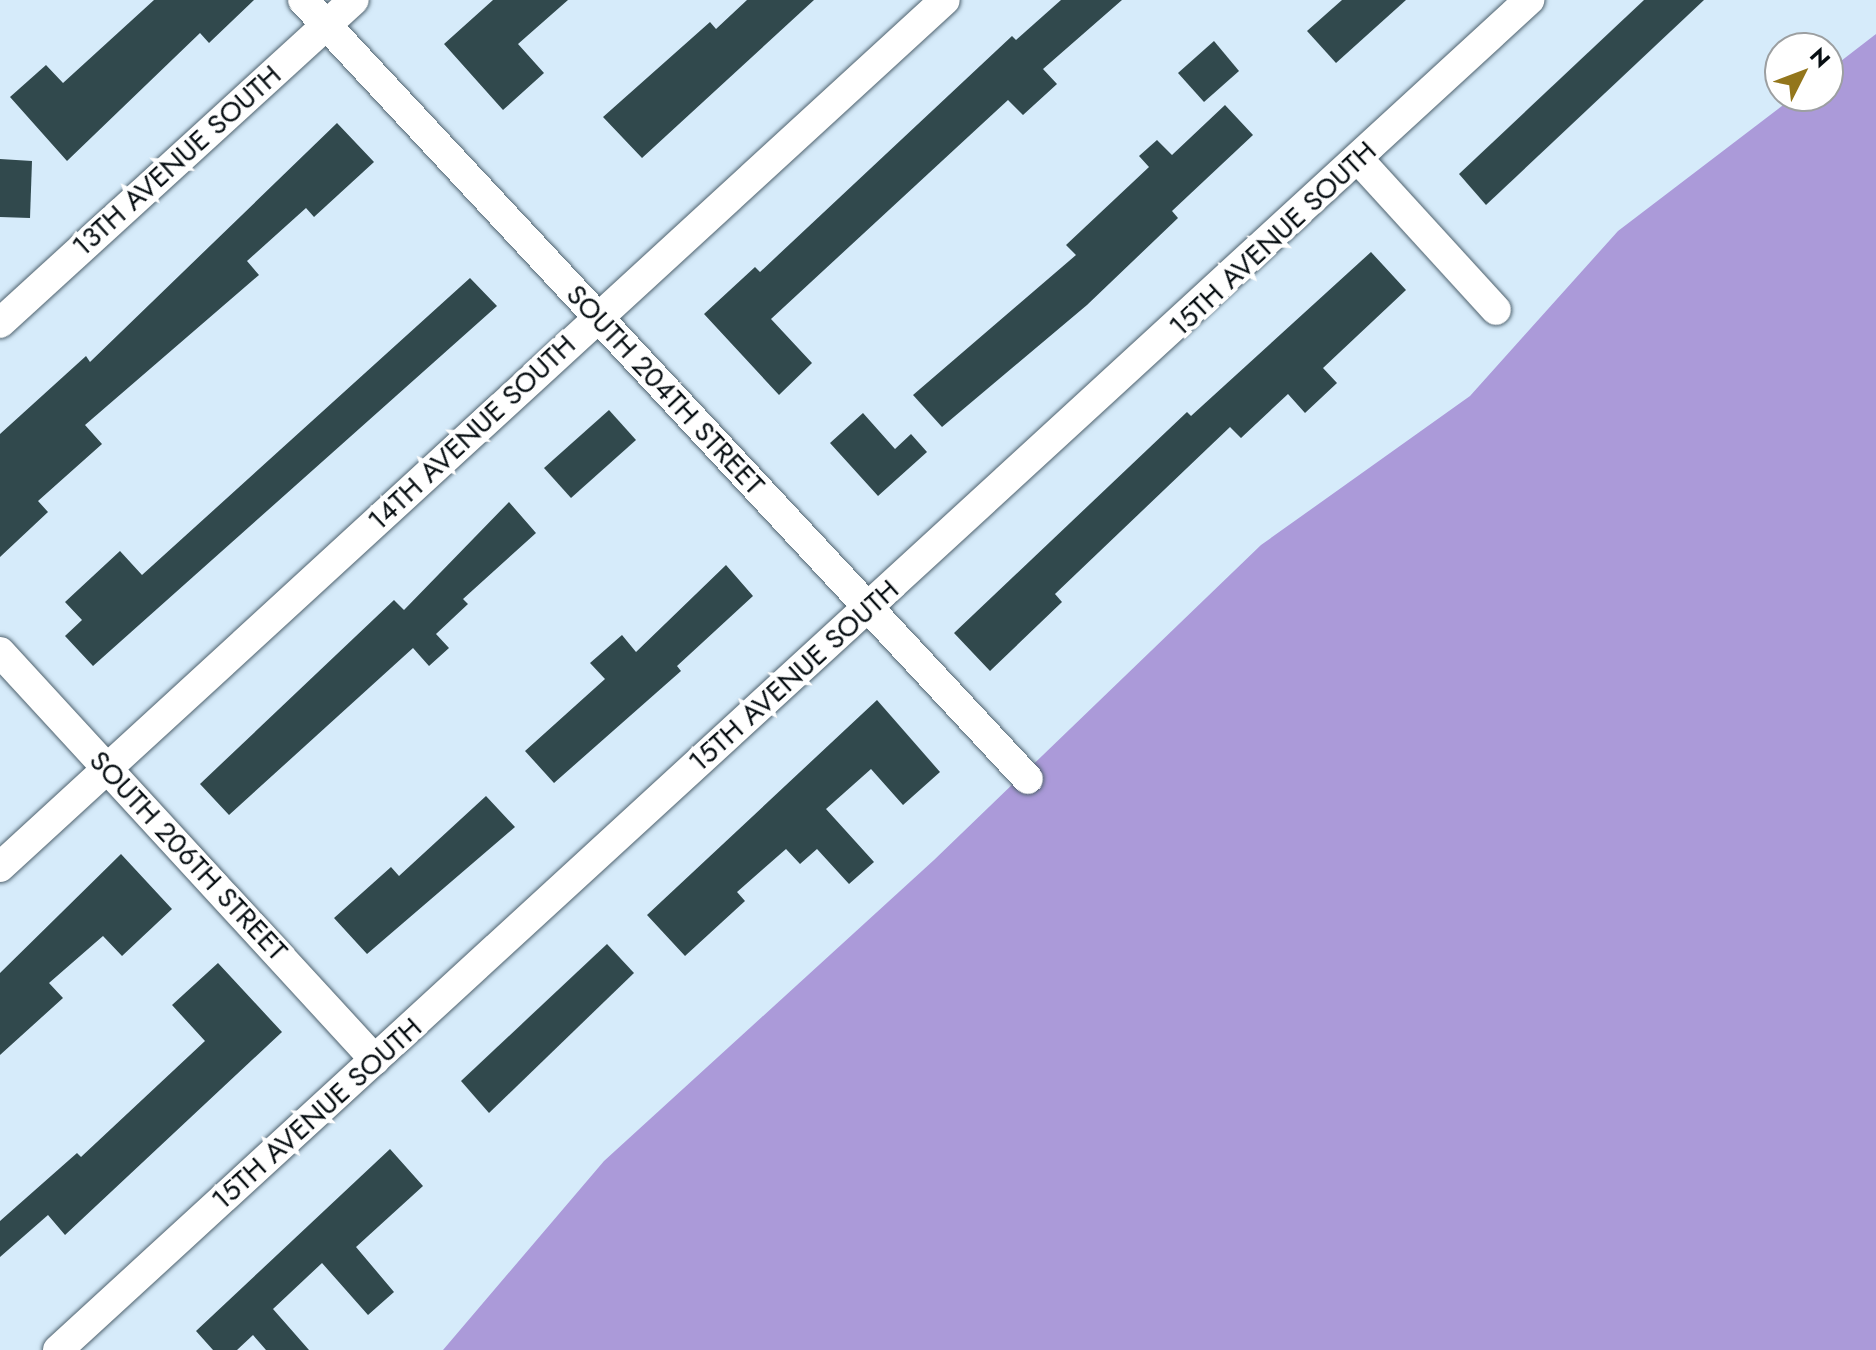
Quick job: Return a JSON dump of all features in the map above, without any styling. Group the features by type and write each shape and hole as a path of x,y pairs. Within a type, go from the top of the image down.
{"street":[{"name":"SOUTH 204TH STREET","path":"303,0 1028,779"},
{"name":"13TH AVENUE SOUTH","path":"0,323 354,0"},
{"name":"14TH AVENUE SOUTH","path":"0,867 945,0"},
{"name":"15TH AVENUE SOUTH","path":"58,1350 1359,160 1529,0"},
{"path":"1359,160 1496,310"},
{"name":"SOUTH 206TH STREET","path":"0,652 375,1060"}],"shaded area":[{"path":"1876,34 1876,1350 443,1350 604,1161 934,860 1261,545 1470,396 1618,231 1774,112 1844,112 1844,59"}],"building":[{"path":"154,0 254,0 209,43 200,33 67,161 10,97 46,65 63,83"},
{"path":"493,0 568,0 518,44 544,73 503,110 444,44"},
{"path":"747,0 814,0 642,158 603,117 710,22 716,29"},
{"path":"1061,0 1122,0 1043,69 1057,84 1023,115 1008,100 771,319 812,363 779,395 704,314 755,267 760,272 1012,36 1016,40"},
{"path":"1342,0 1406,0 1336,63 1307,31"},
{"path":"1644,0 1704,0 1486,205 1459,174"},
{"path":"1214,41 1239,71 1204,102 1178,73"},
{"path":"1225,105 1253,135 1172,211 1178,218 1087,305 942,427 913,395 1076,255 1066,245 1149,167 1139,156 1157,140 1172,155"},
{"path":"337,123 374,162 314,217 306,208 247,261 259,275 85,425 102,444 38,501 48,512 0,557 0,434 86,356 90,362"},
{"path":"0,159 32,161 30,218 0,217"},
{"path":"1371,252 1406,290 1323,368 1337,383 1305,413 1288,394 1241,438 1230,427 1055,594 1062,602 990,671 954,633 1187,412 1191,416"},
{"path":"470,278 497,306 93,666 65,636 82,620 65,602 120,551 142,575"},
{"path":"609,410 636,440 571,498 544,468"},
{"path":"863,413 895,449 911,434 927,452 878,496 830,443"},
{"path":"509,502 536,533 463,599 468,604 436,634 449,648 429,666 413,648 229,815 200,784 394,600 404,610"},
{"path":"726,565 753,596 677,666 681,671 554,783 525,751 605,679 590,663 622,635 636,652"},
{"path":"877,700 940,772 903,805 871,769 826,809 874,862 849,884 817,849 800,864 786,849 737,892 745,901 685,956 647,915"},
{"path":"486,796 515,827 367,954 334,918 391,867 399,876"},
{"path":"121,854 172,909 122,956 103,936 49,983 63,998 0,1055 0,973"},
{"path":"607,944 634,973 489,1113 461,1081"},
{"path":"218,963 282,1032 65,1235 48,1215 0,1257 0,1221 77,1153 81,1157 205,1041 172,1005"},
{"path":"390,1149 423,1186 356,1247 394,1292 368,1315 322,1263 273,1309 309,1350 266,1350 253,1335 237,1350 213,1350 196,1331"}]}
